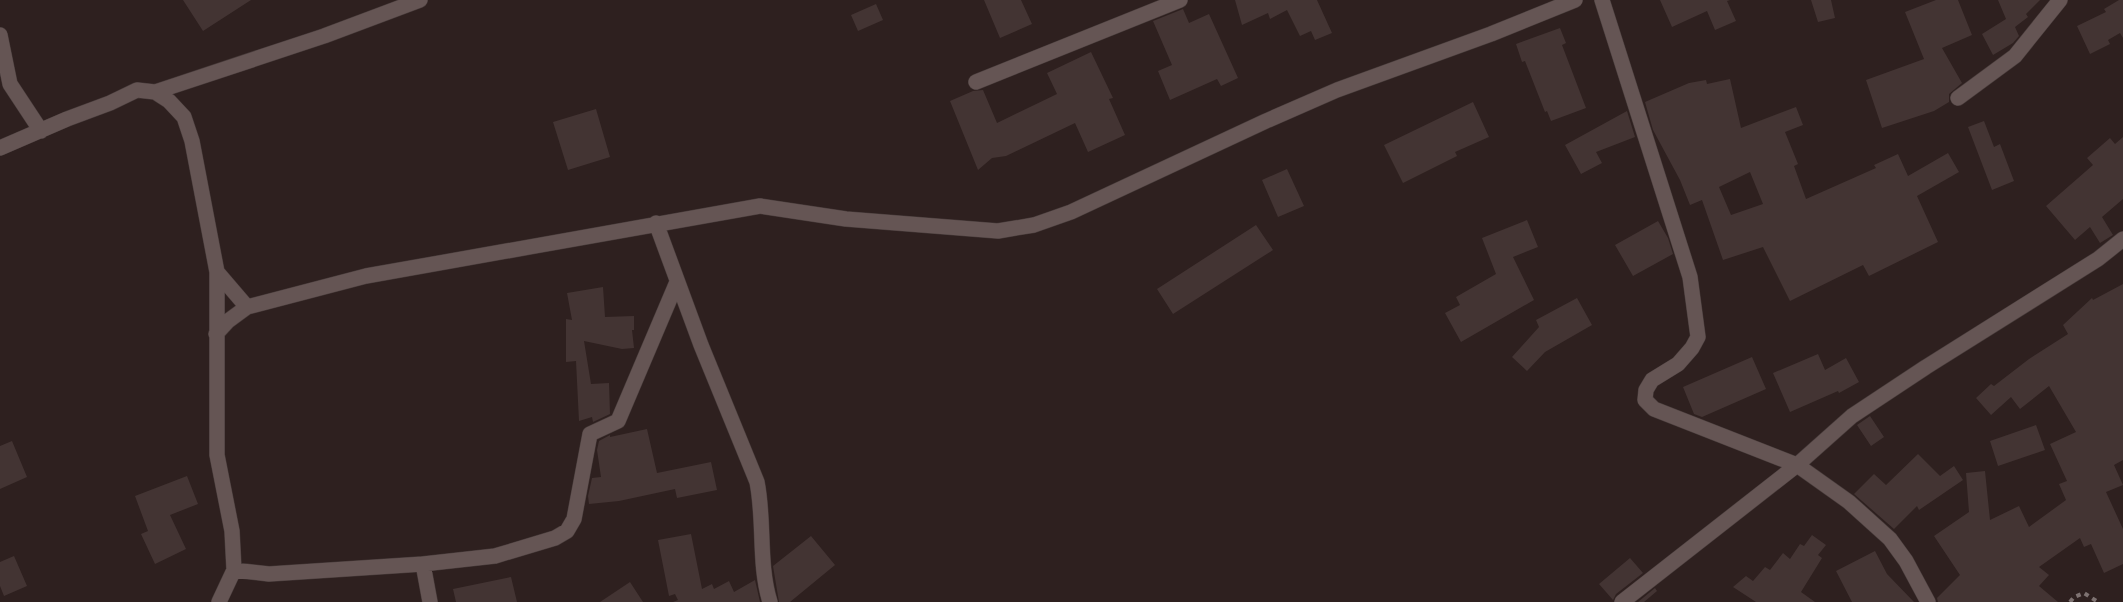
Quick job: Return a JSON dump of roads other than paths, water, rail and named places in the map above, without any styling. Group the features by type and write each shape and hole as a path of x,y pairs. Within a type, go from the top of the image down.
{"street":[{"path":"155,92 324,36 420,0"},
{"path":"976,82 1180,0"},
{"path":"216,334 228,321 248,307 366,276 760,206 846,219 998,231 1034,225 1071,213 1337,90 1491,34 1575,0"},
{"path":"1602,0 1689,277 1698,337 1678,364 1652,380 1646,390 1645,400 1654,410 1797,465 1849,502 1890,539 1906,561 1928,602"},
{"path":"1958,98 2015,56 2060,0"},
{"path":"0,35 10,84 41,131"},
{"path":"0,148 137,90 155,92 170,100 184,117 190,133 217,272 217,454 232,531 234,570 219,602"},
{"path":"656,223 677,282 757,482 760,497 760,541 770,602"},
{"path":"1622,602 1797,465 1852,416 1926,366 2098,259 2123,239"},
{"path":"217,272 248,307"},
{"path":"234,570 269,574 423,564 495,556 555,538 567,531 574,519 590,434 618,421 677,282"},
{"path":"423,564 430,602"}]}
